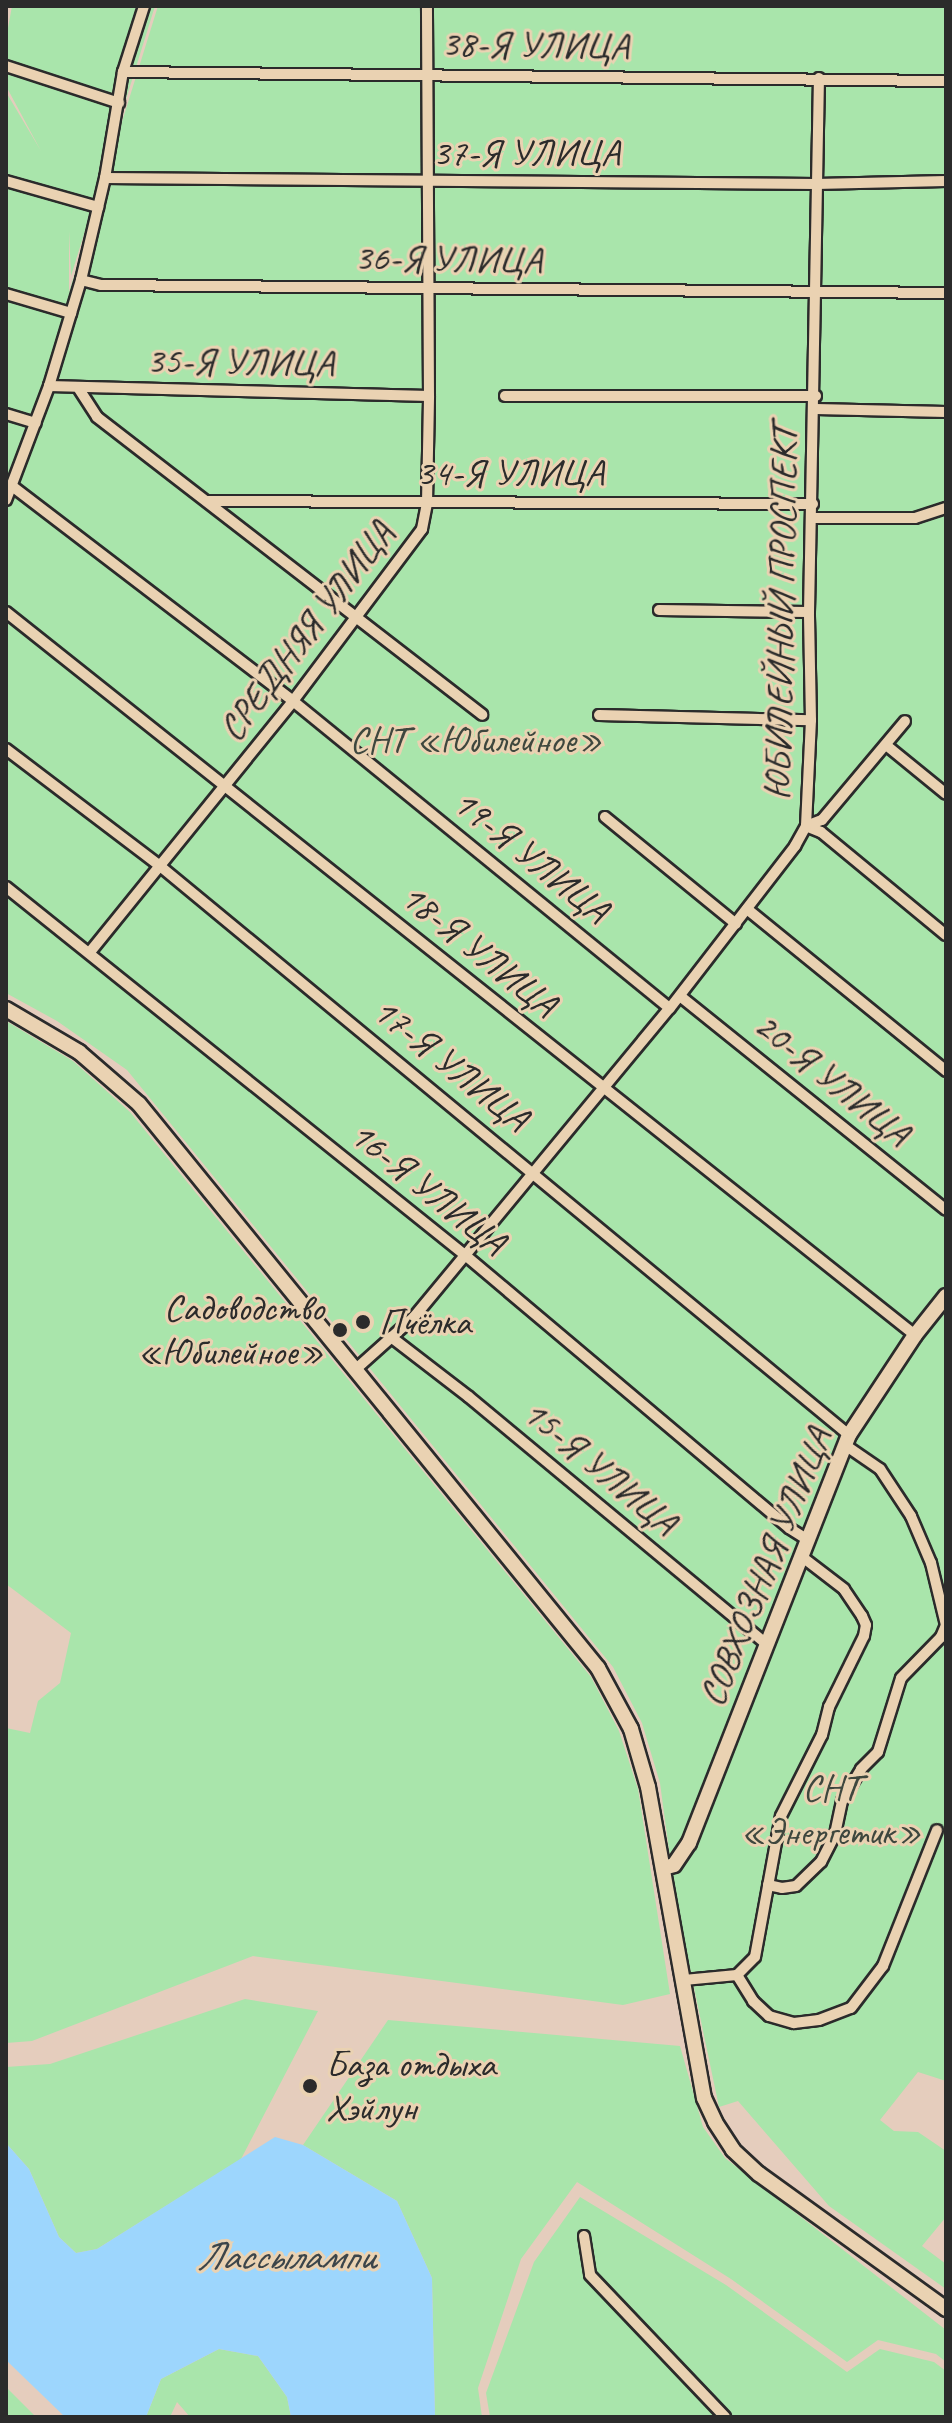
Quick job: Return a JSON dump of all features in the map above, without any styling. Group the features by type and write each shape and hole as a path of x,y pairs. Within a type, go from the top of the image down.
{"main road":[{"path":"6,1009 79,1052 139,1104 598,1668 631,1729 648,1787 704,2098 733,2150 759,2174 946,2309"},
{"name":"СОВХОЗНАЯ УЛИЦА","path":"663,1868 674,1865 689,1843 847,1440 915,1335 944,1303"}],"street":[{"path":"6,500 49,386 81,280 105,178 123,72 144,6"},
{"name":"СРЕДНЯЯ УЛИЦА","path":"90,952 293,701 422,529 427,503 429,396 427,6"},
{"path":"6,66 119,103"},
{"name":"38-Я УЛИЦА","path":"123,72 946,81"},
{"name":"ЮБИЛЕЙНЫЙ ПРОСПЕКТ","path":"356,1369 414,1317 680,996 806,826 811,720 809,612 816,409 819,78"},
{"name":"37-Я УЛИЦА","path":"105,178 816,184 946,181"},
{"path":"6,181 98,207"},
{"name":"36-Я УЛИЦА","path":"81,280 101,285 946,293"},
{"path":"6,294 71,313"},
{"name":"35-Я УЛИЦА","path":"49,386 429,396"},
{"path":"79,389 97,417 482,715"},
{"path":"505,396 816,396"},
{"path":"816,409 946,412"},
{"path":"6,414 36,423"},
{"name":"19-Я УЛИЦА","path":"12,486 293,701 670,1008"},
{"name":"34-Я УЛИЦА","path":"207,501 813,504"},
{"path":"812,518 915,518 946,508"},
{"path":"659,610 809,612"},
{"name":"18-Я УЛИЦА","path":"6,612 915,1335"},
{"path":"599,715 811,720"},
{"path":"806,826 822,820 905,721"},
{"path":"886,745 946,794"},
{"name":"17-Я УЛИЦА","path":"6,749 160,866 534,1171 880,1469 911,1516 931,1563 946,1625 941,1637 901,1678 878,1752 861,1769 842,1801 835,1834 821,1862 796,1886 782,1888 768,1885"},
{"path":"605,817 736,924"},
{"path":"806,826 821,832 946,935"},
{"name":"16-Я УЛИЦА","path":"6,887 465,1255 789,1528 808,1540"},
{"path":"747,909 946,1071"},
{"name":"20-Я УЛИЦА","path":"680,996 946,1210"},
{"name":"15-Я УЛИЦА","path":"391,1337 469,1397 768,1645"},
{"path":"684,1980 737,1975 755,1957 781,1816 822,1735 829,1707 864,1636 866,1625 844,1589 801,1556"},
{"path":"737,1975 753,2001 769,2016 794,2023 819,2020 851,2008 883,1966 937,1830"},
{"path":"584,2236 590,2275 725,2417"}],"green space":[{"name":"СНТ «Юбилейное»","path":"12,6 155,6 71,276 69,231 69,292 158,6 946,6 946,2081 918,2072 880,2120 894,2131 918,2132 946,2151 946,2217 922,2246 946,2264 946,2289 829,2206 738,2101 719,2107 676,1902 660,1783 642,1723 613,1667 127,1070 57,1021 6,993 6,92 41,151 6,86 6,39"},
{"path":"6,1021 73,1061 130,1112 591,1677 619,1731 638,1789 670,1994 623,2005 253,1956 32,2041 6,2043 6,1728 30,1733 38,1701 60,1683 71,1633 6,1584"},
{"path":"245,1999 318,2011 241,2159 97,2249 76,2253 59,2237 29,2169 6,2143 6,2067 50,2064"},
{"path":"388,2020 680,2046 703,2127 725,2158 946,2330 946,2362 936,2354 878,2340 847,2362 731,2279 577,2182 521,2259 478,2388 482,2417 435,2417 432,2278 397,2201 303,2145"},
{"path":"580,2197 726,2285 847,2372 880,2349 934,2362 946,2371 946,2417 490,2417 486,2393 534,2262"},
{"path":"219,2349 258,2356 287,2397 291,2417 190,2417 177,2402 170,2417 146,2417 161,2379"},
{"path":"6,2387 36,2417 6,2417"}],"water":[{"name":"Лассылампи","path":"275,2137 303,2145 397,2201 432,2278 435,2417 291,2417 287,2397 258,2356 219,2349 161,2379 146,2417 65,2417 6,2360 6,2143 29,2169 59,2237 76,2253 97,2249"}],"place":[{"name":"Пчёлка","path":"363,1322"},
{"name":"Садоводство «Юбилейное»","path":"340,1330"},
{"name":"База отдыха Хэйлун","path":"310,2086"}],"park label":[{"name":"СНТ «Энергетик»","path":"831,1810"}]}
